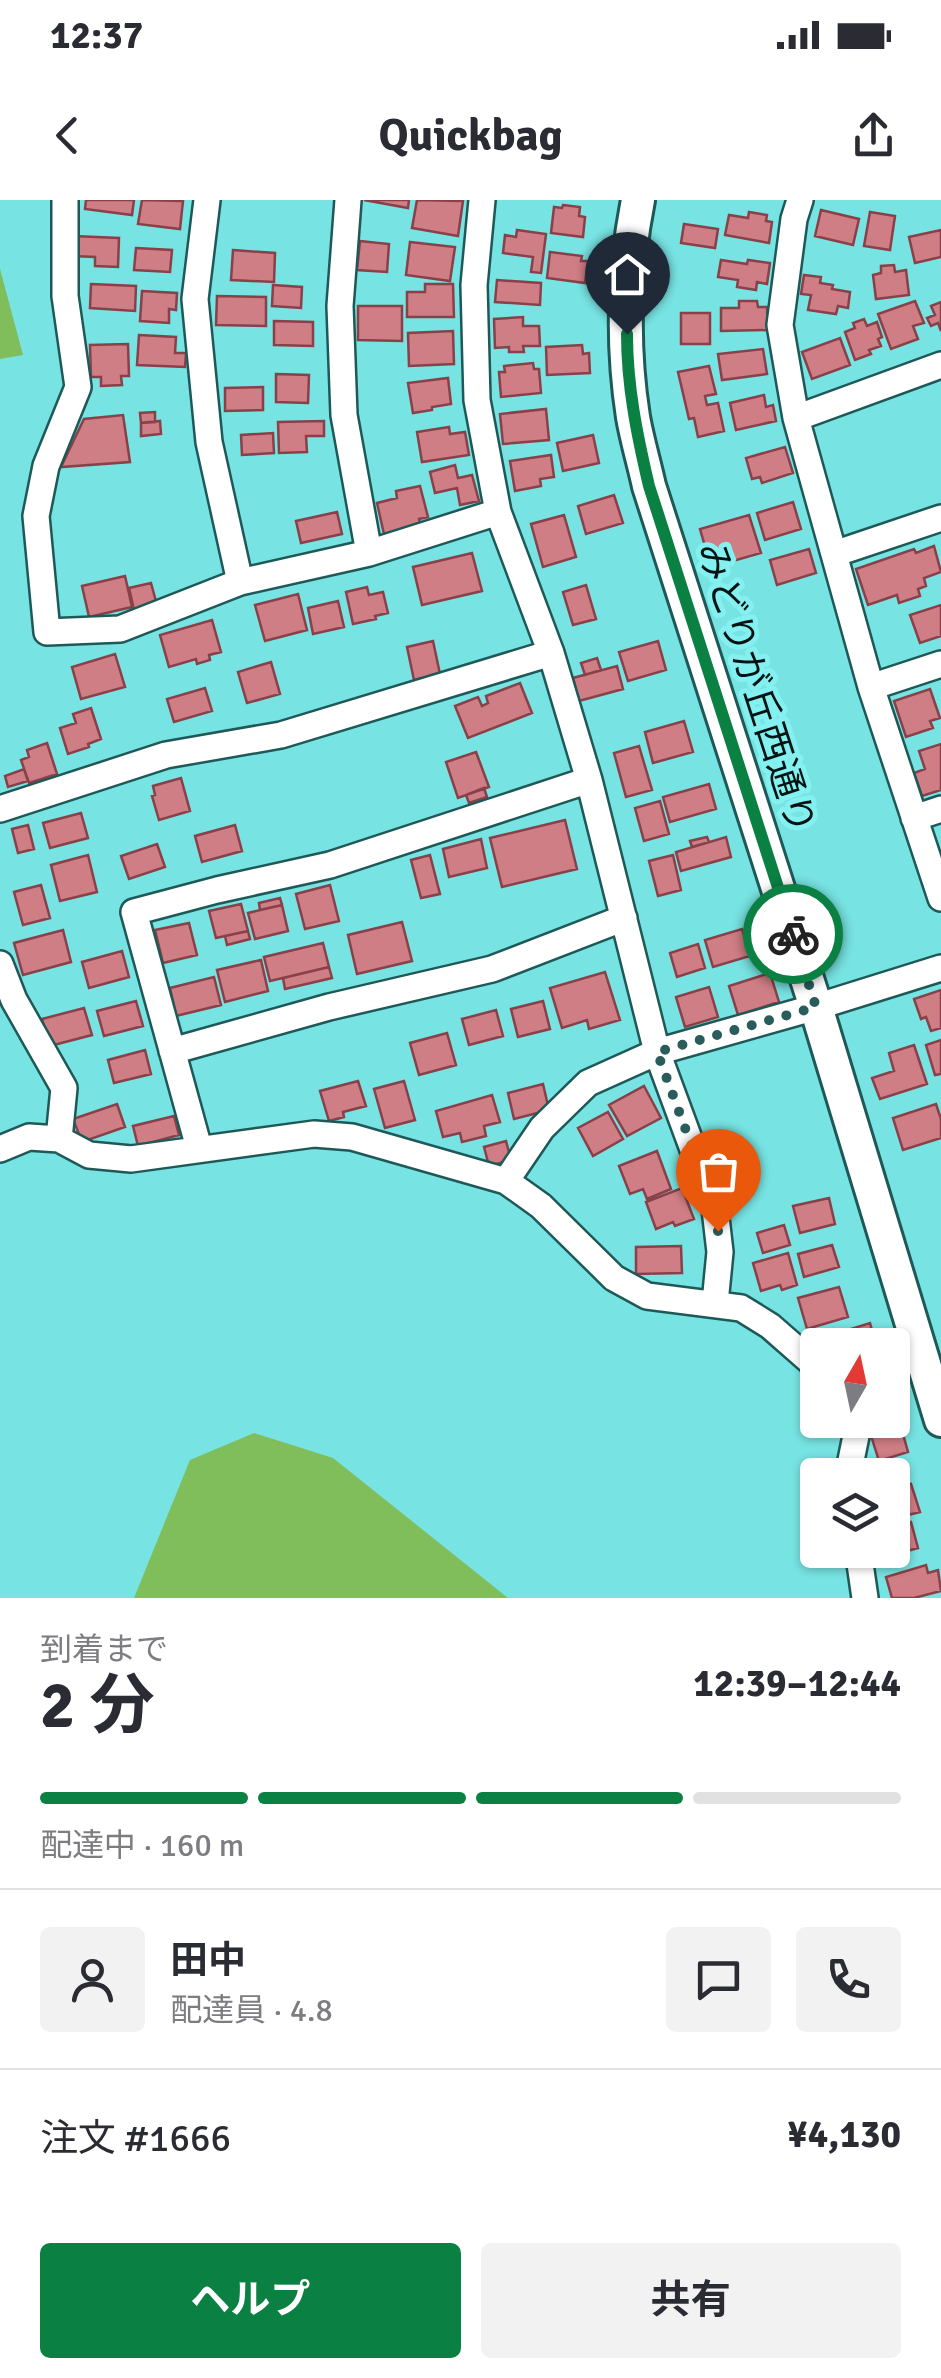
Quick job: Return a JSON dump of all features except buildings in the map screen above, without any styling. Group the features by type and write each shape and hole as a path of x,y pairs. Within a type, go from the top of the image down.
{"street":[{"path":"65,200 65,296 78,387 46,466 36,516 47,632 120,630 240,582 369,553 498,512"},
{"path":"207,200 195,299 209,442 240,582"},
{"path":"348,200 340,306 344,415 369,553"},
{"path":"482,200 474,285 477,400 498,512 551,653 589,780 657,1052 715,1209 720,1252 715,1304"},
{"name":"みどりが丘西通り","path":"638,200 630,239 627,362 634,420 649,486 816,1007 941,1420"},
{"path":"800,200 780,325 796,418 872,687 941,898"},
{"path":"796,418 941,365"},
{"path":"834,554 941,518"},
{"path":"0,809 166,754 282,735 551,653"},
{"path":"872,687 941,664"},
{"path":"199,1148 134,912 330,865 589,780"},
{"path":"914,818 941,809"},
{"path":"172,1051 329,1007 492,969 624,918"},
{"path":"0,964 14,1000 64,1088 59,1139"},
{"path":"506,1181 542,1128 588,1083 657,1052 941,968"},
{"path":"0,1149 29,1137 59,1139 90,1154 131,1159 314,1134 352,1138 506,1181 541,1206 614,1278 647,1296 741,1308 800,1352"},
{"path":"861,1568 865,1598"}],"green space":[{"path":"0,269 23,355 0,359"},
{"path":"254,1433 333,1458 508,1598 134,1598 190,1460"}],"way so far":[{"path":"718,1231 715,1209 657,1052 816,1007 793,934"}],"route":[{"path":"627,334 634,420 649,486 793,934"}]}
